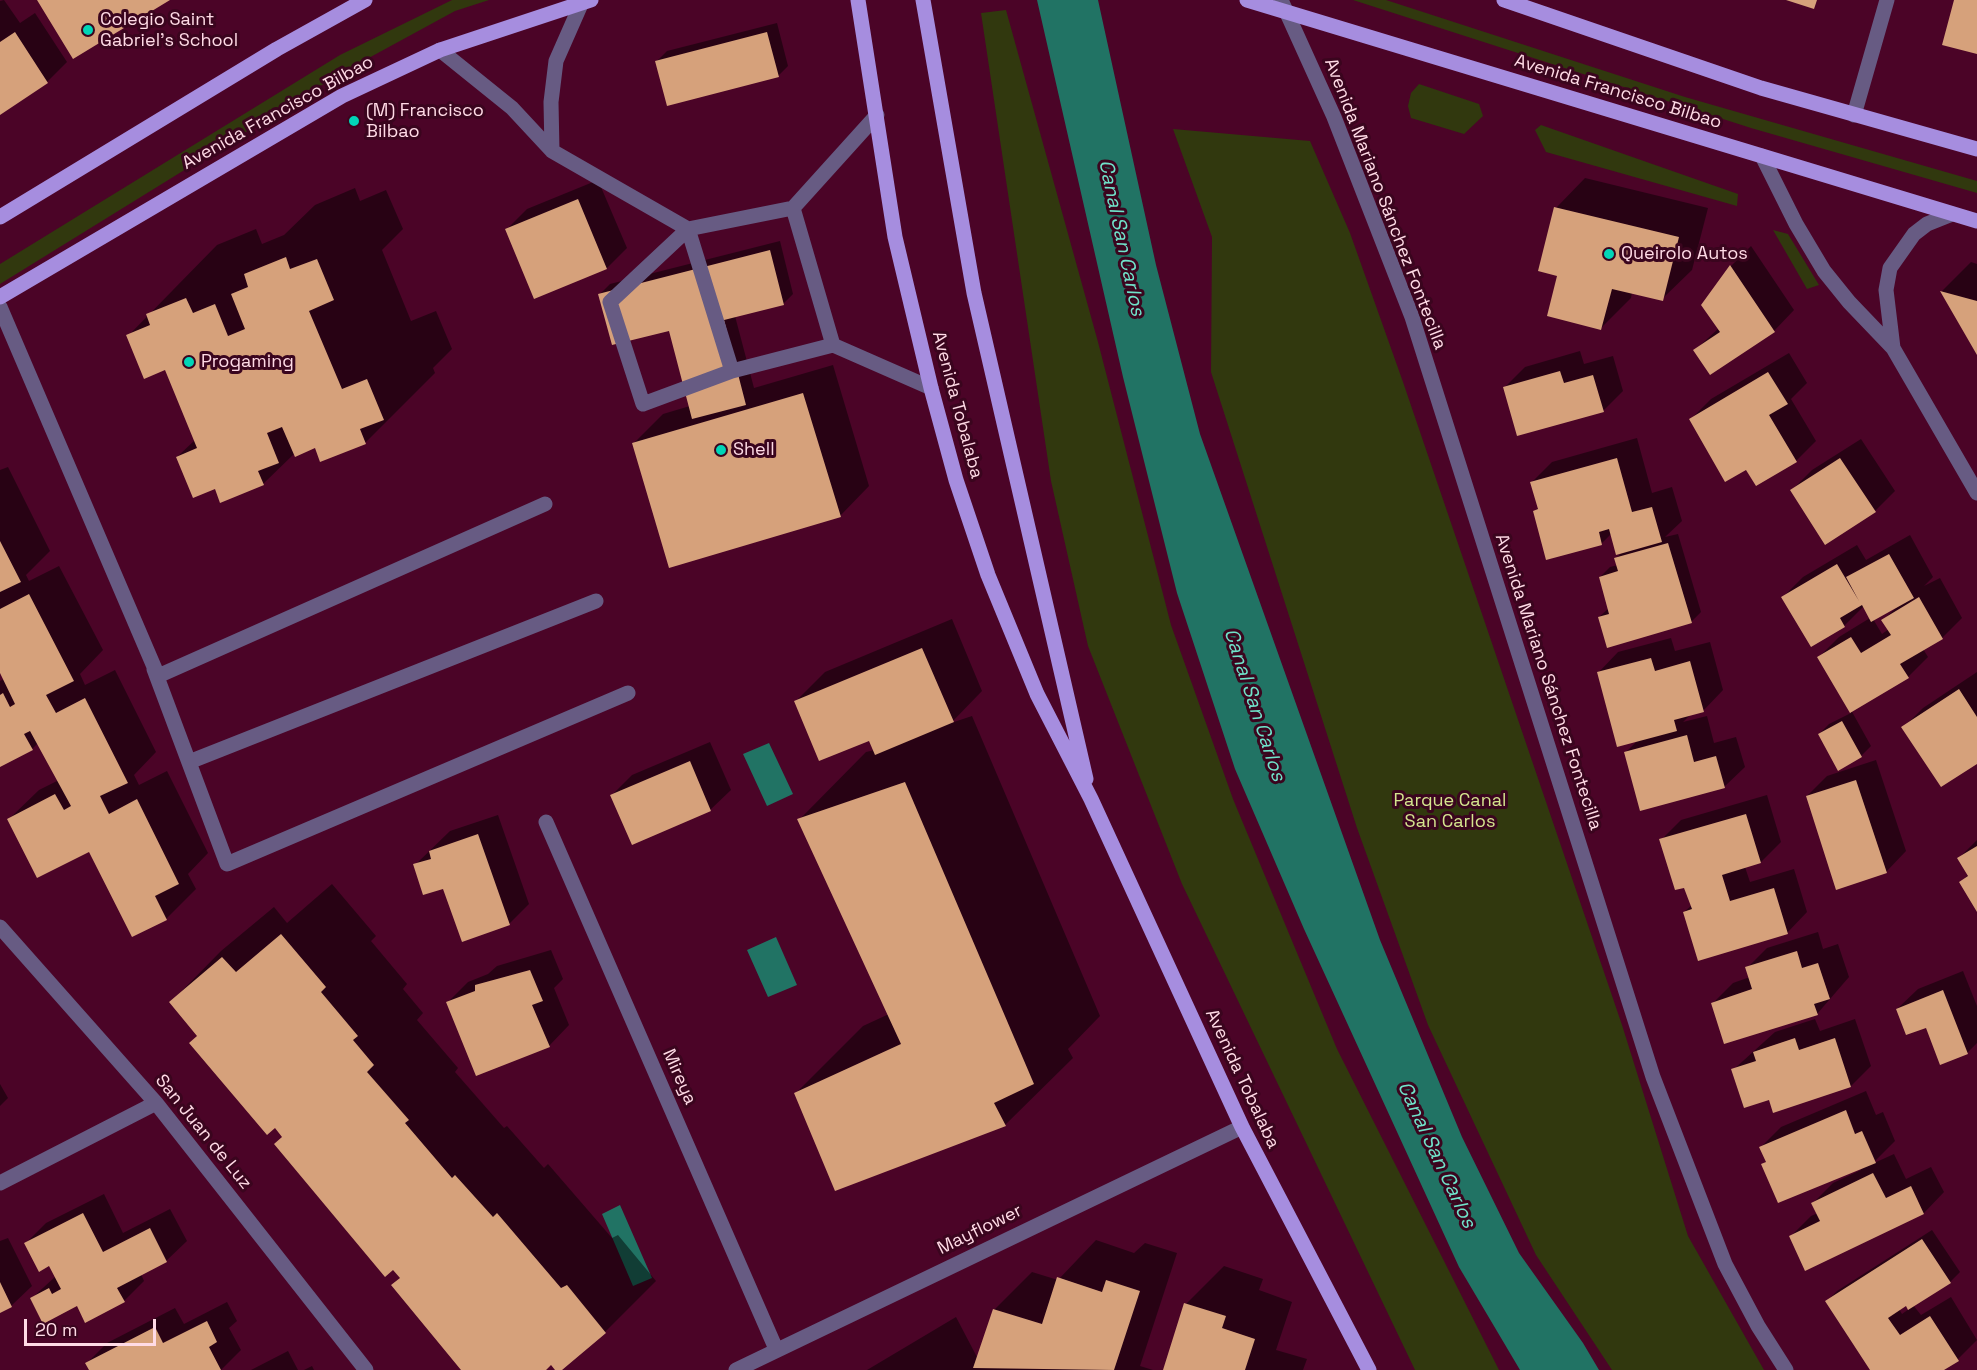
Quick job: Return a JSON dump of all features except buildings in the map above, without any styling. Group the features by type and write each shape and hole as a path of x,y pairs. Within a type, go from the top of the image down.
{"main road":[{"path":"0,217 277,49 365,0"},
{"name":"Avenida Tobalaba","path":"858,0 895,237 931,388 956,480 996,595 1037,694 1091,800 1242,1127 1369,1370"},
{"name":"Avenida Tobalaba","path":"923,0 974,293 1091,800"},
{"name":"Avenida Francisco Bilbao","path":"1247,0 1283,5 1762,156 1977,221"},
{"path":"1504,0 1761,88 1977,149"},
{"name":"Avenida Francisco Bilbao","path":"0,297 342,96 440,50 587,1"}],"street":[{"path":"1854,115 1887,0"},
{"path":"552,151 551,102 556,62 587,1"},
{"name":"Avenida Mariano Sánchez Fontecilla","path":"1283,5 1334,117 1412,317 1653,1077 1725,1264 1758,1326 1786,1370"},
{"path":"440,50 512,108 552,151 687,229 732,371"},
{"path":"877,115 793,208 687,229 610,302 643,404 732,371 832,345 931,388"},
{"path":"1762,156 1796,224 1824,271 1849,302 1893,348 1977,493"},
{"path":"793,208 832,345"},
{"path":"1893,348 1886,290 1890,268 1914,234 1927,224 1952,213"},
{"path":"0,307 158,676 545,504"},
{"path":"189,762 596,601"},
{"path":"151,661 227,864 628,693"},
{"name":"Mireya","path":"546,822 776,1349"},
{"name":"San Juan de Luz","path":"0,927 156,1103 366,1370"},
{"path":"0,1183 156,1103"},
{"name":"Mayflower","path":"736,1370 1242,1127"}],"green space":[{"path":"452,0 489,0 455,11 343,72 0,284 0,264 340,55"},
{"path":"1353,0 1386,0 1685,97 1977,181 1977,193 1751,128"},
{"path":"1006,10 1098,342 1171,625 1233,799 1337,1049 1499,1370 1415,1370 1182,884 1088,646 1051,481 981,13"},
{"path":"1419,84 1479,104 1483,116 1464,134 1411,118 1408,106 1411,93"},
{"path":"1541,125 1738,194 1737,206 1546,152 1535,130"},
{"name":"Parque Canal San Carlos","path":"1173,129 1310,141 1350,233 1403,382 1622,1025 1688,1236 1764,1370 1612,1370 1536,1255 1428,1025 1357,828 1211,372 1212,237"},
{"path":"1773,230 1788,234 1819,285 1807,289"}],"water":[{"name":"Canal San Carlos","path":"1037,0 1098,0 1156,265 1200,434 1380,940 1462,1137 1519,1253 1583,1343 1599,1370 1520,1370 1459,1267 1304,929 1235,769 1177,593 1123,377"},
{"path":"769,743 793,794 767,806 743,754"},
{"path":"776,937 797,985 768,997 747,950"},
{"path":"620,1205 652,1278 633,1286 602,1214"}],"place":[{"name":"Colegio Saint Gabriel's School","path":"88,30"},
{"name":"(M) Francisco Bilbao","path":"354,121"},
{"name":"Queirolo Autos","path":"1609,254"},
{"name":"Progaming","path":"189,362"},
{"name":"Shell","path":"721,450"}]}
